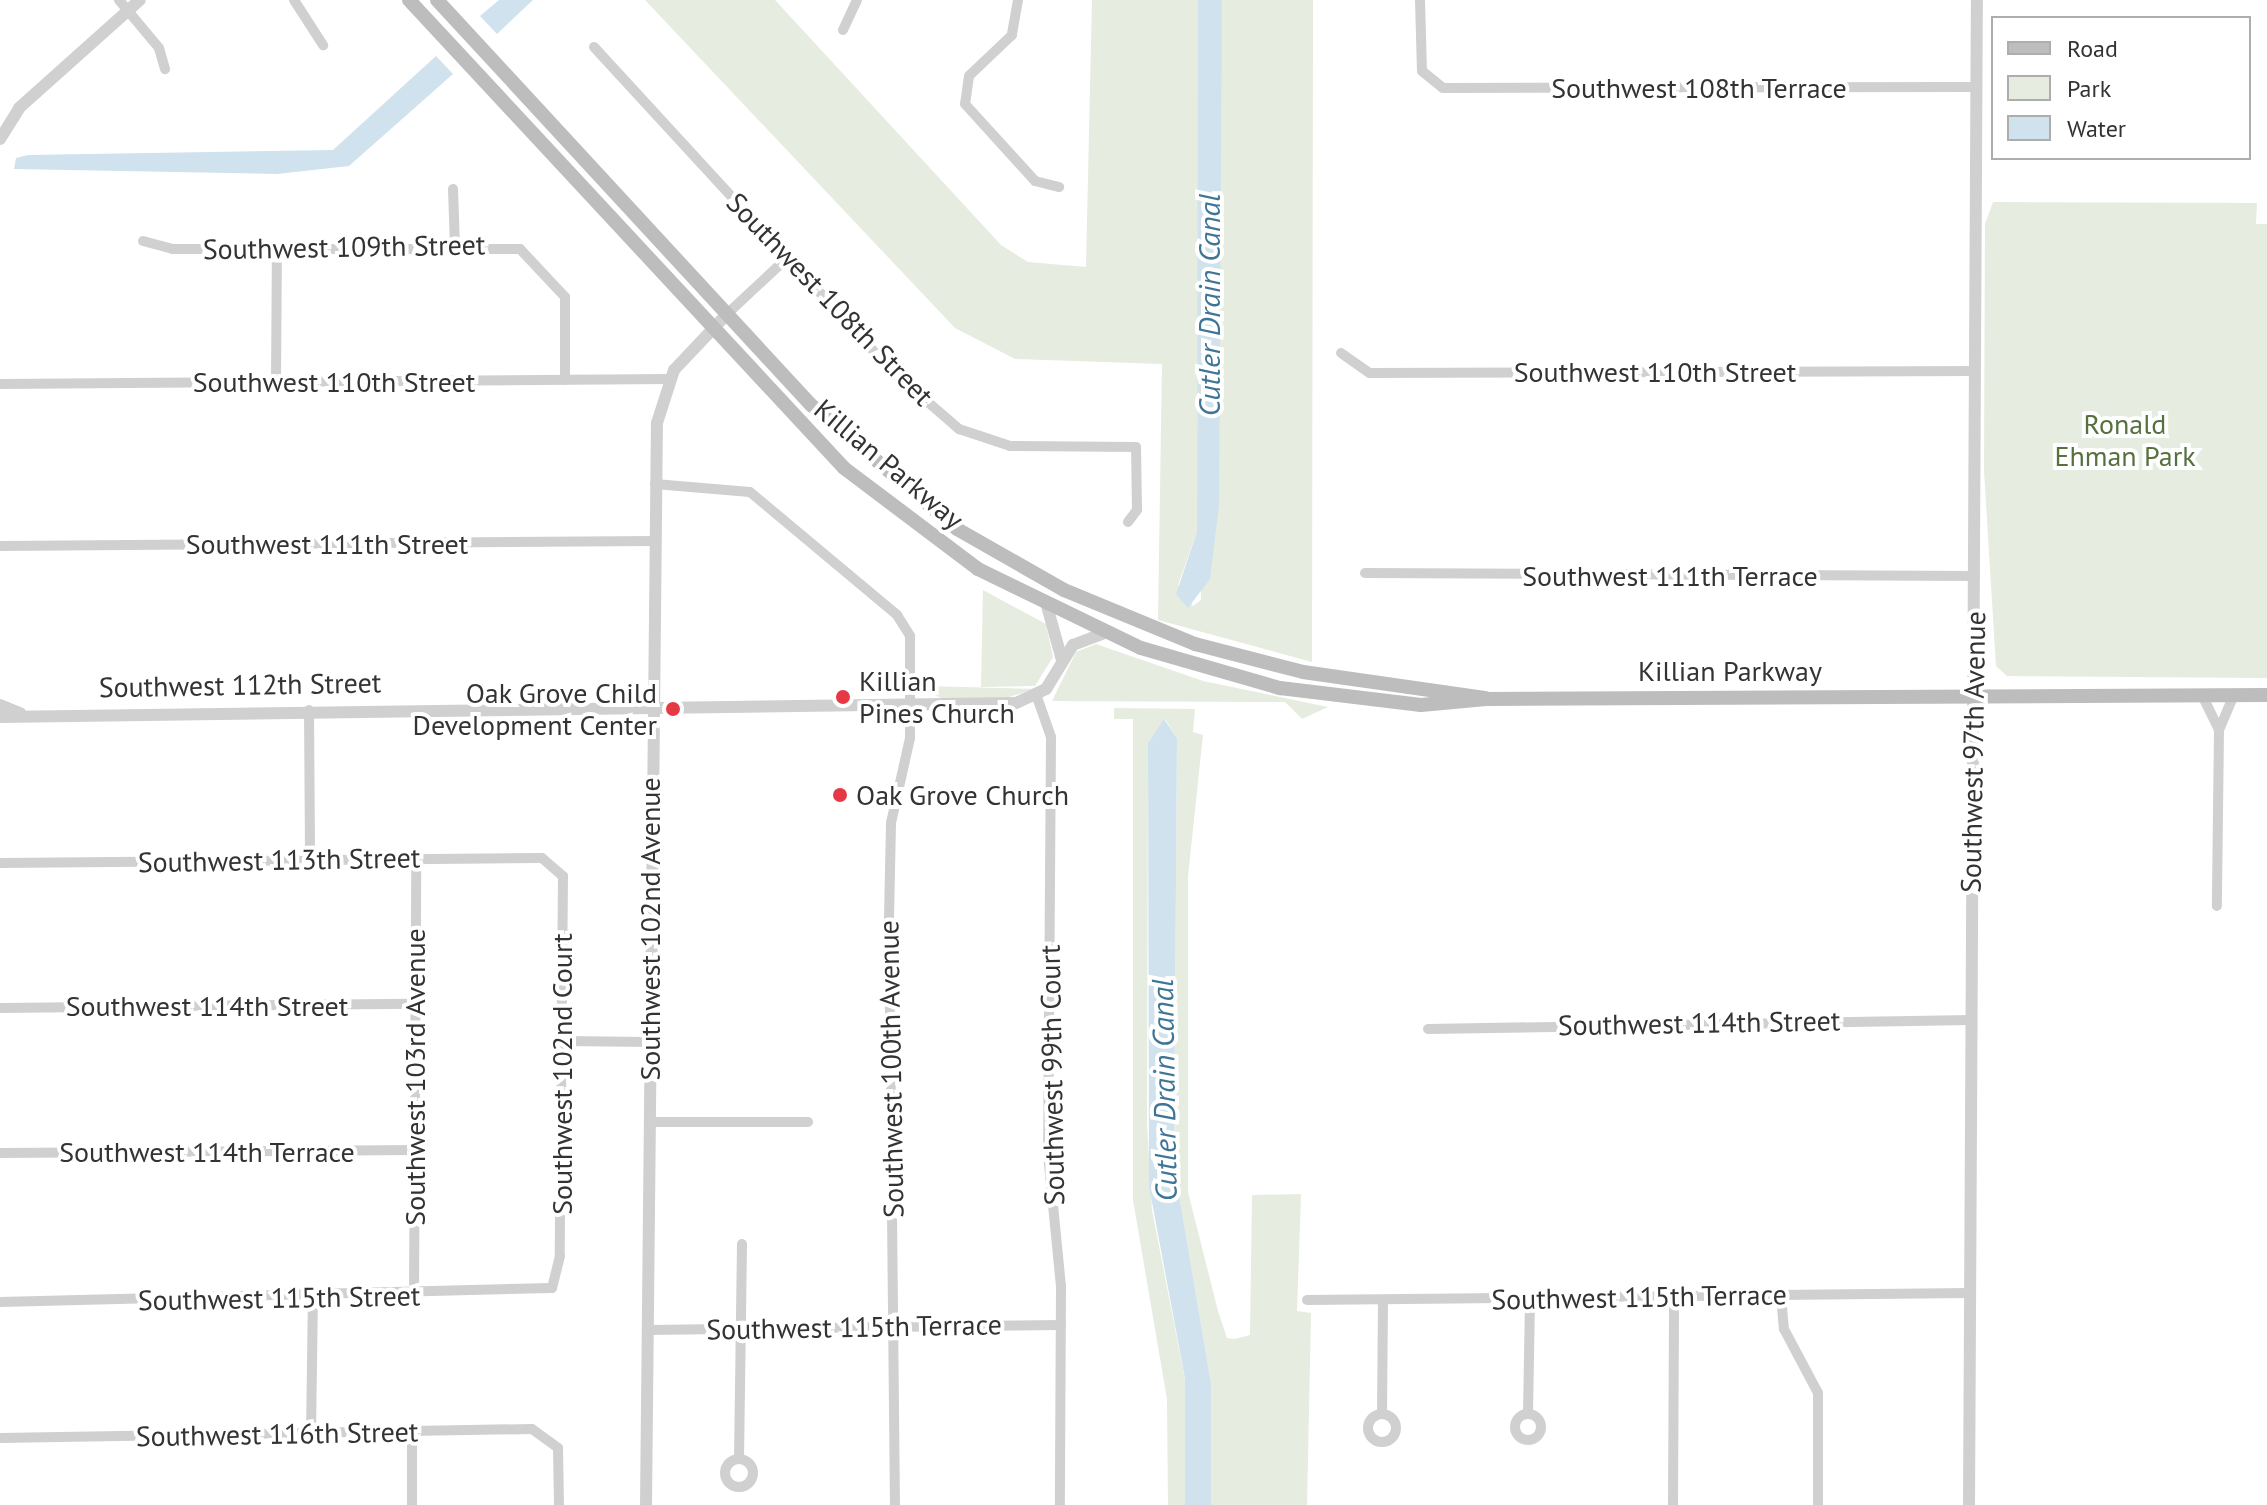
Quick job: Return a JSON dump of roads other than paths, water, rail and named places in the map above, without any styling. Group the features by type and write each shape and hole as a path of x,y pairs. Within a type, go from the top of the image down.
{"main road":[{"name":"Killian Parkway","path":"409,0 712,330 861,482 956,554 1047,606 1105,633 1211,671 1306,693 1433,706 1486,699 1975,695"},
{"name":"Killian Parkway","path":"437,0 727,314 875,467 965,534 1053,585 1147,627 1260,663 1486,699"},
{"path":"1975,695 2267,695"}],"street":[{"path":"119,0 159,48 165,69"},
{"path":"0,139 19,108 140,0"},
{"path":"294,0 323,45"},
{"path":"843,30 857,0"},
{"path":"1018,0 1012,35 967,79 965,104 1035,181 1059,187"},
{"name":"Southwest 108th Terrace","path":"1420,0 1426,78 1452,89 1976,87"},
{"name":"Southwest 97th Avenue","path":"1969,1505 1977,0"},
{"name":"Southwest 108th Street","path":"594,47 892,371 959,429 1010,446 1136,447 1137,510 1128,522"},
{"path":"453,189 455,247"},
{"name":"Southwest 109th Street","path":"143,241 167,249 514,247 540,264 566,301 565,380"},
{"path":"276,382 277,249"},
{"name":"Southwest 102nd Avenue","path":"646,1505 651,706 657,423 668,379 727,314 786,259"},
{"name":"Southwest 110th Street","path":"1341,353 1370,373 1975,371"},
{"name":"Southwest 110th Street","path":"0,384 668,379"},
{"name":"Southwest 100th Avenue","path":"655,484 750,492 904,620 910,636 910,705 891,831 888,1167 897,1326 895,1505"},
{"name":"Southwest 111th Street","path":"0,546 654,541"},
{"name":"Southwest 111th Terrace","path":"1365,573 1975,576"},
{"path":"1047,606 1062,660"},
{"path":"1037,697 1079,641 1105,633"},
{"path":"2202,695 2219,730"},
{"path":"2217,906 2219,730 2234,695"},
{"name":"Southwest 112th Street","path":"0,717 20,713 910,705 1037,697"},
{"name":"Southwest 99th Court","path":"1037,697 1051,730 1048,1154 1061,1325 1060,1505"},
{"name":"Southwest 112th Street","path":"0,705 20,713"},
{"path":"309,710 310,859"},
{"name":"Southwest 103rd Avenue","path":"414,1296 416,858"},
{"name":"Southwest 113th Street","path":"0,863 542,858 556,865"},
{"name":"Southwest 102nd Court","path":"556,865 563,876 556,1284"},
{"name":"Southwest 114th Street","path":"0,1008 415,1004"},
{"name":"Southwest 114th Street","path":"1428,1029 1971,1020"},
{"path":"562,1041 650,1042"},
{"path":"649,1122 808,1122"},
{"name":"Southwest 114th Terrace","path":"0,1153 415,1150"},
{"path":"739,1459 742,1244"},
{"name":"Southwest 115th Street","path":"0,1302 540,1293 556,1284"},
{"name":"Southwest 115th Terrace","path":"1307,1300 1971,1293"},
{"path":"1781,1296 1784,1329 1818,1393 1818,1505"},
{"path":"1673,1505 1674,1297"},
{"path":"311,1435 313,1298"},
{"path":"1528,1414 1530,1298"},
{"path":"1382,1414 1383,1300"},
{"name":"Southwest 115th Terrace","path":"647,1330 1061,1325"},
{"name":"Southwest 116th Street","path":"0,1438 532,1429 551,1438 559,1451 559,1505"},
{"path":"412,1432 412,1505"}],"water":[{"path":"499,0 533,0 497,34 480,16"},
{"name":"Cutler Drain Canal","path":"1198,0 1222,0 1219,505 1210,579 1188,608 1176,594 1197,532"},
{"path":"436,56 453,74 349,166 277,174 14,169 16,158 28,155 333,150"},
{"name":"Cutler Drain Canal","path":"1164,719 1177,738 1174,1165 1211,1383 1211,1505 1185,1505 1185,1379 1149,1186 1148,743"}],"place":[{"name":"Killian Pines Church","path":"843,697"},
{"name":"Oak Grove Child Development Center","path":"673,709"},
{"name":"Oak Grove Church","path":"840,795"}],"park label":[{"name":"Ronald Ehman Park","path":"2125,440"}]}
